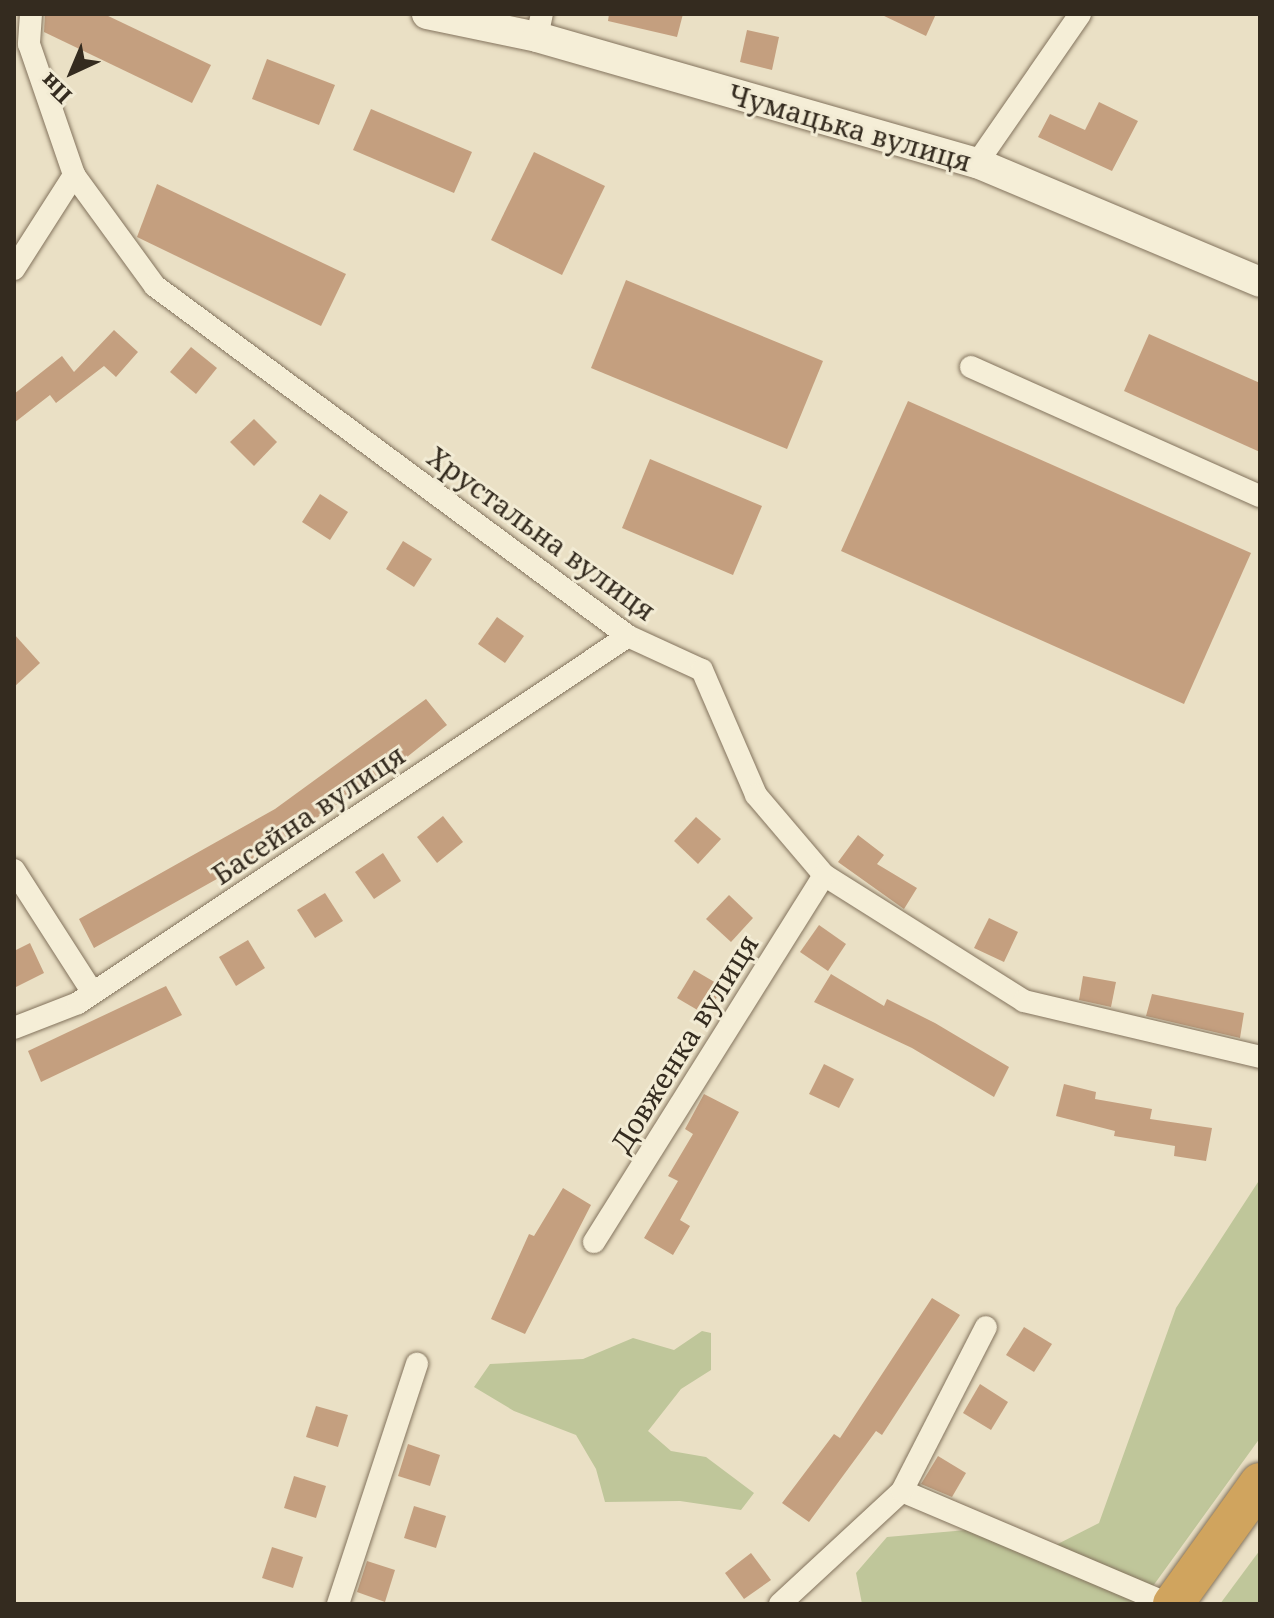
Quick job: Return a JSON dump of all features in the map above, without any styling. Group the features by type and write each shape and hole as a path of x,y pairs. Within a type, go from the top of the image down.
{"highway":[{"path":"1171,1604 1260,1483"}],"street":[{"name":"Хрустальна вулиця","path":"31,14 29,44 74,175 155,286 628,636 702,670 756,795 824,875 1024,1001 1260,1057"},
{"name":"Чумацька вулиця","path":"427,14 540,26 977,163 1260,282"},
{"path":"977,163 1080,14"},
{"path":"14,269 74,175"},
{"path":"971,367 1260,496"},
{"name":"Басейна вулиця","path":"14,1028 93,993 628,636"},
{"path":"14,870 93,993"},
{"name":"Довженка вулиця","path":"594,1242 824,875"},
{"path":"780,1604 902,1491 986,1327"},
{"path":"338,1604 417,1364"},
{"path":"902,1491 1171,1604"}],"green space":[{"path":"1260,1179 1260,1438 1140,1604 862,1604 856,1573 887,1537 989,1528 1044,1551 1099,1523 1176,1308"},
{"path":"702,1331 711,1333 711,1370 681,1389 648,1431 671,1451 706,1457 754,1493 741,1510 680,1501 605,1502 596,1469 576,1435 514,1411 474,1387 490,1364 583,1359 633,1338 674,1350"},
{"path":"1260,1550 1260,1604 1220,1604"}],"building":[{"path":"45,14 104,14 211,65 192,103 44,32"},
{"path":"609,14 683,14 677,37 608,21"},
{"path":"880,14 936,14 926,36"},
{"path":"747,30 779,37 772,70 740,62"},
{"path":"267,59 335,85 319,125 252,99"},
{"path":"1099,102 1138,121 1112,171 1038,137 1050,114 1085,130"},
{"path":"371,109 472,152 454,193 353,150"},
{"path":"534,152 605,186 562,275 491,240"},
{"path":"157,184 346,274 321,326 137,237"},
{"path":"626,280 823,361 787,449 591,368"},
{"path":"114,330 138,352 116,377 104,366 56,403 50,395 14,423 14,394 62,356 74,372"},
{"path":"1149,334 1260,383 1260,452 1124,391"},
{"path":"191,347 217,368 196,394 170,372"},
{"path":"908,401 1251,553 1184,704 841,551"},
{"path":"254,419 277,442 254,466 230,442"},
{"path":"650,459 762,506 733,575 622,528"},
{"path":"320,494 348,512 330,540 302,522"},
{"path":"403,541 432,559 414,587 386,569"},
{"path":"497,617 524,636 505,663 478,644"},
{"path":"14,634 40,663 14,687"},
{"path":"426,699 447,725 397,765 263,853 94,948 79,919 275,809"},
{"path":"443,816 463,842 437,863 417,837"},
{"path":"696,817 721,839 698,864 674,841"},
{"path":"858,835 884,855 877,864 917,888 904,909 838,862"},
{"path":"383,853 401,881 374,899 355,872"},
{"path":"325,893 343,921 315,938 297,910"},
{"path":"729,895 753,918 731,942 706,919"},
{"path":"989,918 1018,932 1004,962 974,948"},
{"path":"819,925 846,944 828,971 800,952"},
{"path":"248,940 265,968 236,986 219,957"},
{"path":"30,943 44,973 14,988 14,951"},
{"path":"694,970 723,987 706,1015 677,998"},
{"path":"831,974 884,1006 887,999 935,1023 1009,1067 994,1097 912,1048 814,1002"},
{"path":"1083,976 1116,982 1111,1007 1079,1000"},
{"path":"166,986 182,1015 41,1082 28,1051"},
{"path":"1152,994 1244,1013 1240,1038 1146,1016"},
{"path":"824,1064 854,1079 839,1108 809,1094"},
{"path":"1064,1084 1096,1092 1095,1099 1152,1109 1150,1119 1212,1128 1206,1161 1174,1156 1175,1146 1114,1136 1115,1131 1056,1116"},
{"path":"704,1094 739,1112 680,1220 690,1226 673,1255 644,1238 678,1181 668,1176 693,1134 685,1129"},
{"path":"563,1188 591,1205 525,1334 491,1319 529,1234 534,1236"},
{"path":"932,1298 960,1315 882,1435 876,1431 809,1522 782,1503 834,1434 840,1438"},
{"path":"1024,1327 1052,1344 1034,1372 1006,1355"},
{"path":"980,1384 1008,1402 991,1430 963,1413"},
{"path":"316,1406 348,1415 338,1447 306,1437"},
{"path":"408,1444 440,1455 430,1486 398,1476"},
{"path":"938,1456 966,1473 952,1497 921,1484"},
{"path":"294,1476 326,1486 316,1518 284,1508"},
{"path":"414,1506 446,1516 436,1548 404,1538"},
{"path":"272,1547 303,1557 293,1588 262,1578"},
{"path":"751,1553 771,1580 744,1599 725,1573"},
{"path":"367,1561 395,1570 385,1602 357,1592"}]}
